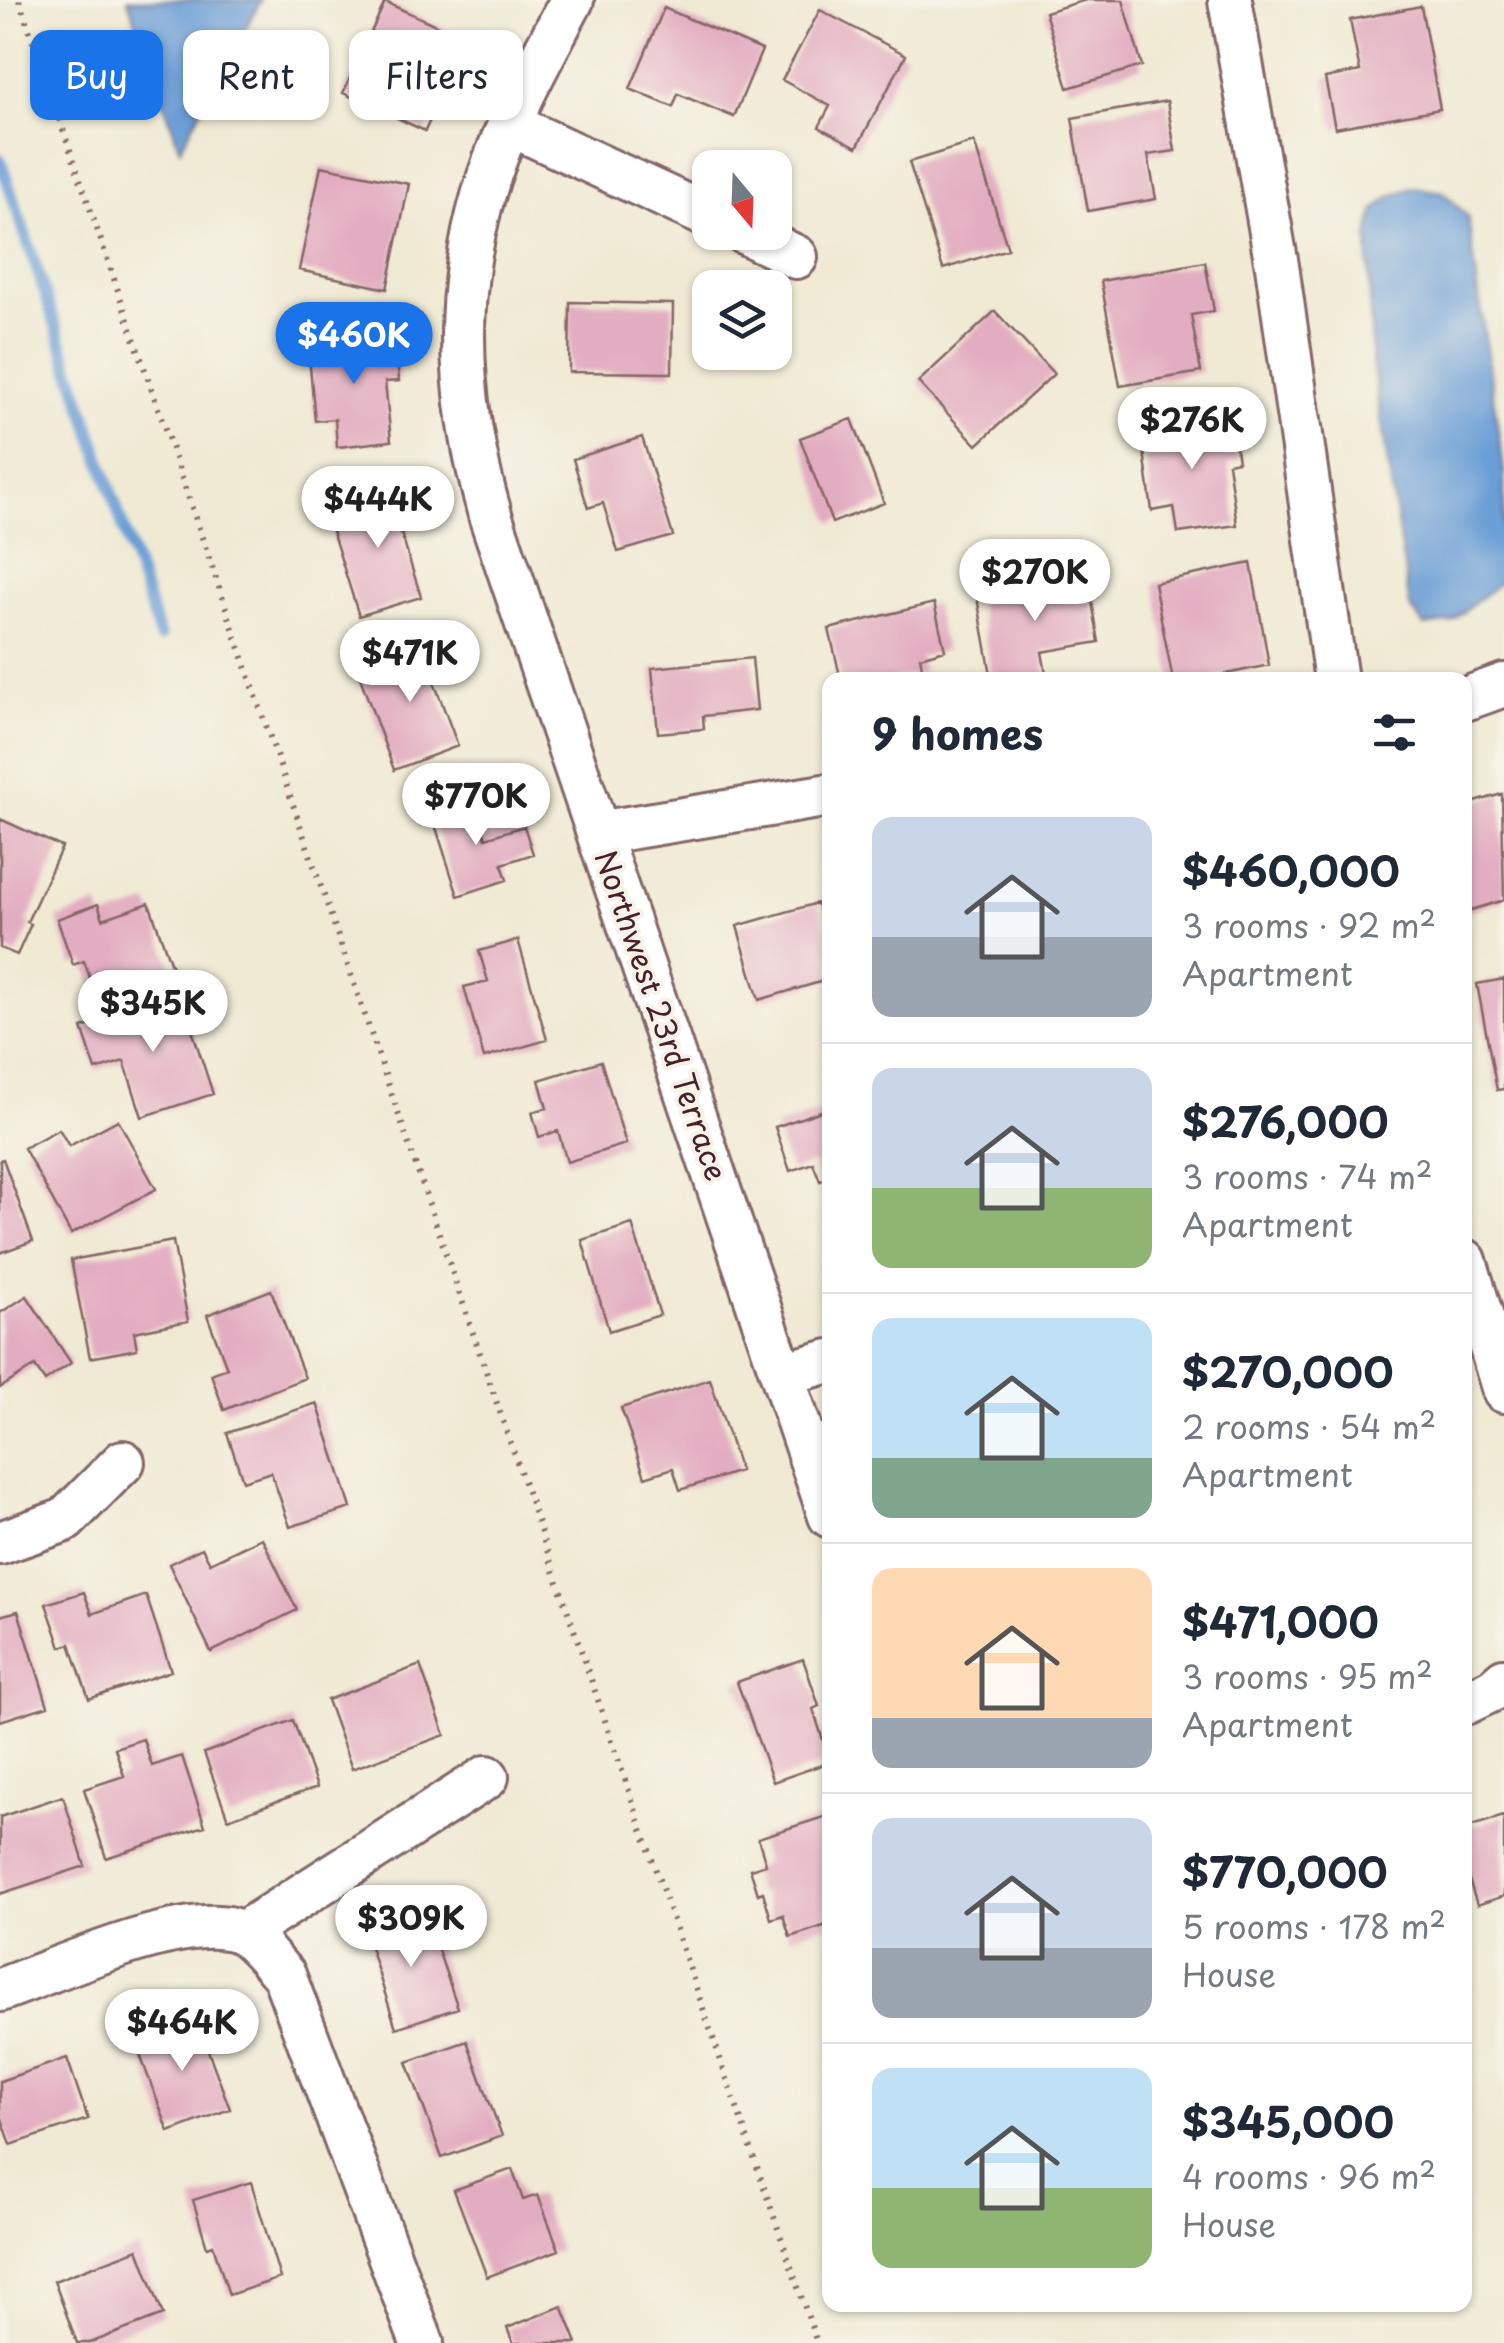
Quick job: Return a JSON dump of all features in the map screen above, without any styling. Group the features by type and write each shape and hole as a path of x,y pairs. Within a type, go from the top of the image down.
{"street":[{"name":"Northwest 23rd Terrace","path":"572,0 509,124 475,220 466,276 462,374 475,464 490,518 822,1492"},
{"path":"1230,0 1276,266 1335,672"},
{"path":"509,124 692,209"},
{"path":"783,250 796,256"},
{"path":"1472,699 1504,685"},
{"path":"1472,703 1504,710"},
{"path":"598,833 822,796"},
{"path":"1472,1284 1504,1390"},
{"path":"782,1374 822,1363"},
{"path":"0,1543 64,1520 123,1462"},
{"path":"1472,1700 1494,1690 1504,1680"},
{"path":"244,1934 487,1777"},
{"path":"0,1990 167,1930 230,1928 244,1934 284,1975 408,2340"}],"path":[{"path":"18,0 817,2343"}],"water":[{"path":"128,0 261,0 245,30 183,30 183,120 196,120 180,149 163,100 163,30 138,30"},
{"path":"1414,187 1443,192 1468,217 1504,473 1504,579 1451,622 1425,626 1410,607 1372,361 1368,238 1375,210 1391,196"}],"building":[{"path":"1086,0 1123,0 1142,66 1068,88 1045,12"},
{"path":"385,2 447,30 372,30"},
{"path":"1421,6 1440,109 1335,128 1325,78 1360,71 1350,20"},
{"path":"664,8 762,50 734,117 678,94 673,107 630,89"},
{"path":"820,10 906,55 857,147 819,127 830,106 782,80"},
{"path":"1167,101 1175,151 1148,155 1156,199 1088,211 1072,118"},
{"path":"401,120 430,120 425,131"},
{"path":"974,142 1008,249 943,269 909,162"},
{"path":"321,166 409,184 387,289 299,270"},
{"path":"1205,262 1214,311 1191,315 1201,372 1120,386 1101,281"},
{"path":"570,302 673,304 672,373 569,372"},
{"path":"995,311 1054,374 977,445 918,382"},
{"path":"395,336 399,381 385,382 391,441 337,447 335,419 315,421 308,344"},
{"path":"1231,416 1238,461 1228,463 1237,525 1178,533 1174,507 1152,511 1141,429"},
{"path":"852,419 884,503 832,523 800,438"},
{"path":"642,437 673,536 618,552 603,503 588,508 573,459"},
{"path":"411,489 423,526 401,533 421,597 359,616 327,515"},
{"path":"1251,563 1269,665 1236,672 1171,672 1154,583"},
{"path":"1087,572 1099,642 1042,652 1046,672 991,672 976,592"},
{"path":"934,603 945,650 920,657 923,672 839,672 829,629"},
{"path":"445,640 454,666 431,674 458,746 394,770 358,672"},
{"path":"752,658 757,710 703,716 704,729 658,733 652,668"},
{"path":"1502,794 1504,900 1472,910 1472,803"},
{"path":"473,799 486,838 524,826 533,854 502,864 507,880 458,896 431,812"},
{"path":"0,819 62,847 27,922 31,924 17,955 0,948"},
{"path":"149,903 175,976 99,1003 84,961 73,965 57,919 98,904 103,919"},
{"path":"817,903 822,920 822,981 759,1000 737,926"},
{"path":"518,940 547,1040 484,1058 464,987 488,981 479,951"},
{"path":"1504,979 1504,1089 1497,1090 1477,984"},
{"path":"181,996 213,1094 142,1117 124,1061 96,1070 82,1028"},
{"path":"601,1061 626,1144 567,1162 558,1131 539,1137 532,1112 547,1108 539,1080"},
{"path":"822,1111 822,1180 813,1163 790,1171 775,1127"},
{"path":"118,1120 156,1189 71,1234 24,1148 59,1129 69,1146"},
{"path":"3,1159 33,1241 0,1253 0,1160"},
{"path":"632,1224 660,1315 609,1331 582,1240"},
{"path":"173,1241 188,1321 134,1332 137,1349 90,1358 71,1260"},
{"path":"271,1290 305,1378 224,1410 211,1374 227,1368 207,1315"},
{"path":"27,1296 71,1363 45,1381 35,1366 0,1388 0,1313"},
{"path":"710,1379 740,1471 680,1490 673,1468 645,1477 621,1408"},
{"path":"317,1403 351,1508 290,1527 271,1472 243,1481 227,1433"},
{"path":"262,1538 297,1610 211,1652 169,1564 202,1548 210,1563"},
{"path":"84,1592 92,1614 146,1595 171,1671 89,1699 70,1644 61,1647 46,1604"},
{"path":"18,1611 48,1706 0,1721 0,1616"},
{"path":"803,1659 819,1706 813,1709 822,1737 822,1765 773,1782 737,1682"},
{"path":"420,1665 445,1735 352,1769 327,1700"},
{"path":"293,1720 317,1787 228,1819 204,1753"},
{"path":"143,1739 152,1766 182,1756 205,1826 106,1858 84,1789 124,1776 115,1748"},
{"path":"63,1796 85,1866 0,1894 0,1817"},
{"path":"1504,1816 1504,1896 1477,1905 1472,1889 1472,1826"},
{"path":"822,1818 822,1927 790,1937 783,1915 771,1919 763,1892 758,1894 750,1869 766,1864 758,1838"},
{"path":"425,1912 458,2008 396,2028 365,1931"},
{"path":"195,2016 230,2109 169,2132 134,2039"},
{"path":"467,2041 502,2136 442,2158 407,2062"},
{"path":"67,2058 88,2119 11,2145 0,2113 0,2081"},
{"path":"512,2169 523,2200 538,2195 559,2250 487,2277 454,2190"},
{"path":"251,2182 280,2278 229,2295 213,2245 207,2247 193,2200"},
{"path":"138,2249 163,2315 90,2343 77,2343 54,2281"},
{"path":"562,2306 577,2343 513,2343 507,2328"}],"waterway":[{"path":"0,159 160,637"}]}
